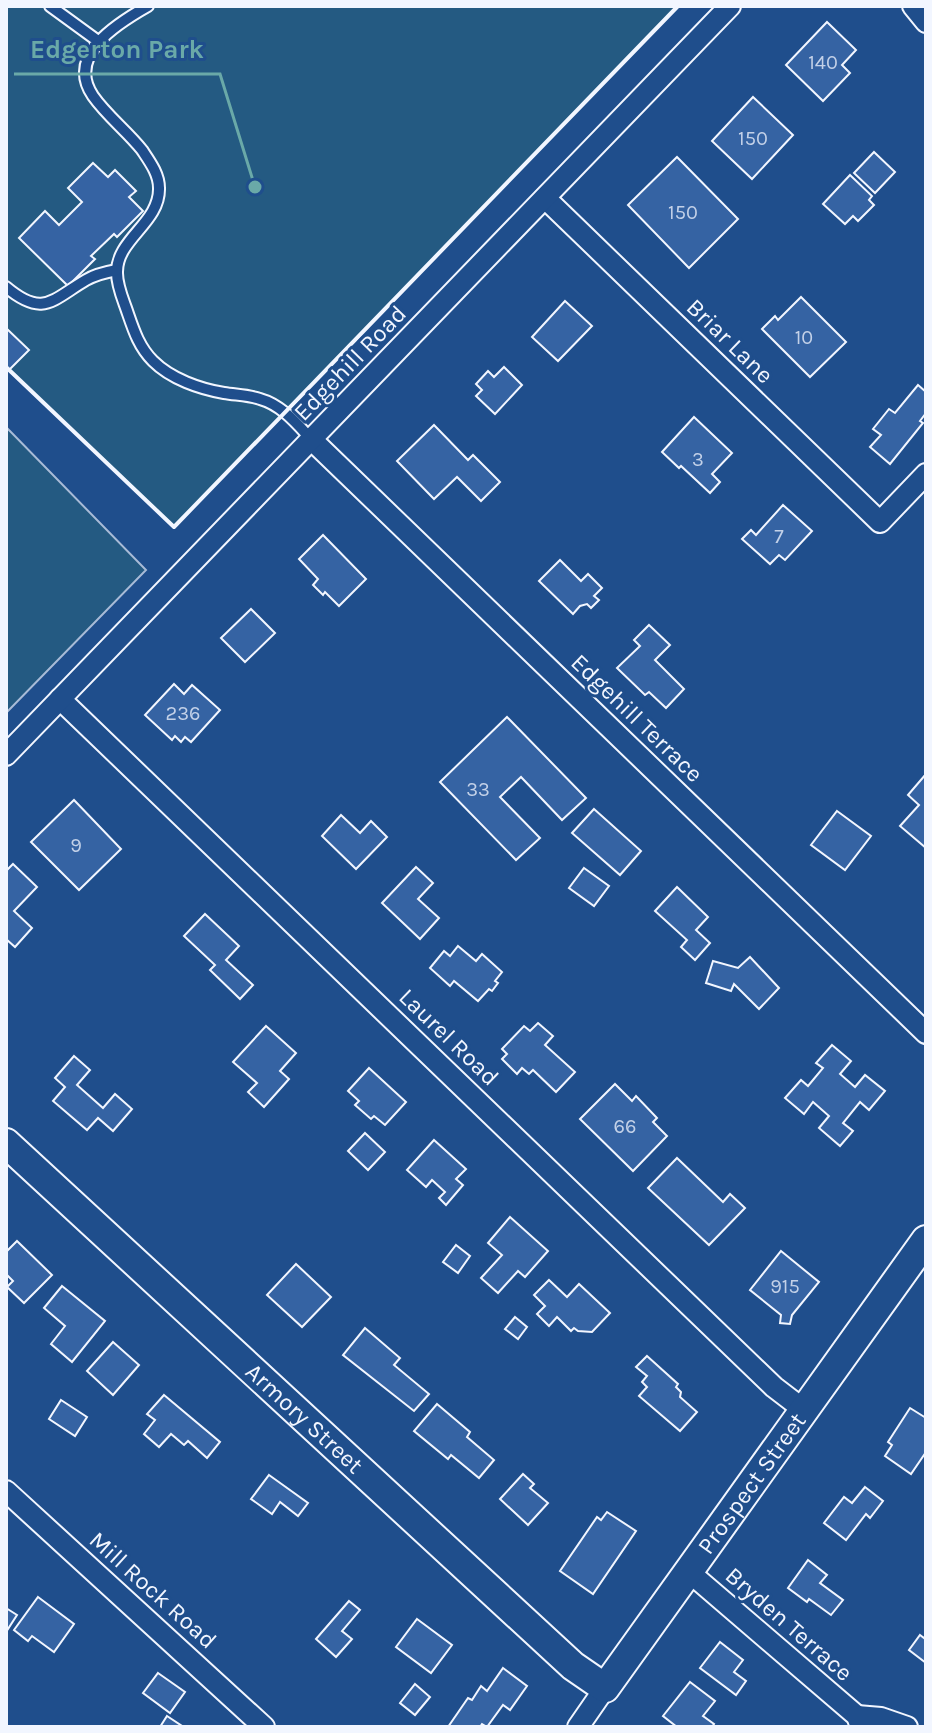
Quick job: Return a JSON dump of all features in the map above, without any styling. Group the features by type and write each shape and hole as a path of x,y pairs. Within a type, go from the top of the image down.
{"main road":[{"name":"Armory Street","path":"6,1143 573,1666 605,1688"},
{"name":"Prospect Street","path":"605,1688 926,1240"}],"street":[{"name":"Edgehill Road","path":"6,755 730,6"},
{"path":"913,6 926,22"},
{"name":"Briar Lane","path":"545,198 880,522 926,474"},
{"name":"Edgehill Terrace","path":"312,440 926,1033"},
{"name":"Laurel Road","path":"60,699 774,1387 804,1410"},
{"name":"Mill Rock Road","path":"6,1491 264,1727"},
{"name":"Bryden Terrace","path":"688,1571 859,1721 881,1718 907,1727"},
{"name":"Prospect Street","path":"578,1727 605,1688"}],"lane":[{"path":"50,6 98,41"},
{"path":"148,6 119,23 98,41 86,67 85,78 94,98 137,144 158,176 160,190 157,206 126,247 117,270 134,333 155,363 179,378 206,389 262,399 286,413 312,440"},
{"path":"6,287 23,300 44,304 69,292 86,279 117,270"}],"shaded area":[{"path":"6,6 678,6 174,527 6,367"},
{"path":"6,427 146,570 6,713"}],"building":[{"path":"827,22 856,50 842,65 850,73 823,101 786,65"},
{"path":"753,97 793,135 752,179 712,141"},
{"path":"874,152 895,172 875,193 854,173"},
{"path":"677,157 738,219 689,268 628,205"},
{"path":"93,163 108,177 115,170 136,191 129,197 143,211 117,237 114,234 91,256 95,259 68,286 19,238 45,211 59,225 82,202 68,188"},
{"path":"850,175 872,196 869,200 874,205 858,221 853,216 845,224 823,204"},
{"path":"801,297 846,342 810,377 762,329 775,316 778,320"},
{"path":"565,301 592,326 558,361 532,337"},
{"path":"6,328 29,350 9,370 6,367"},
{"path":"504,367 522,385 495,414 476,396 482,390 476,384 488,371 494,377"},
{"path":"918,385 926,392 926,413 920,421 923,423 890,464 870,447 881,435 873,429 889,409 895,413"},
{"path":"694,417 732,453 712,474 720,482 710,493 662,452"},
{"path":"434,425 468,460 473,455 500,482 481,501 457,477 434,499 397,461"},
{"path":"783,505 812,531 785,560 779,555 770,564 742,539 751,530 756,535"},
{"path":"323,535 366,579 339,606 313,585 318,579 299,559"},
{"path":"560,560 581,581 588,574 602,588 594,596 599,600 591,608 587,604 580,606 573,614 539,581"},
{"path":"251,609 275,633 245,662 221,638"},
{"path":"649,625 670,645 655,660 684,689 666,708 649,692 645,695 617,668 640,646 634,640"},
{"path":"174,684 184,694 192,685 220,710 191,742 185,737 181,742 175,736 172,740 145,715"},
{"path":"507,717 586,798 562,820 521,777 500,797 540,838 516,860 440,782"},
{"path":"926,774 926,848 900,826 919,805 908,795"},
{"path":"74,800 121,849 79,890 31,842"},
{"path":"594,809 641,851 620,875 572,833"},
{"path":"837,811 871,836 845,870 811,845"},
{"path":"341,815 360,833 371,821 387,837 356,869 322,836"},
{"path":"13,864 37,887 14,911 32,928 15,947 6,939 6,871"},
{"path":"416,867 433,883 418,899 439,918 420,939 382,903"},
{"path":"584,868 609,886 594,906 569,888"},
{"path":"677,887 708,917 696,930 710,943 695,960 681,947 687,940 655,911"},
{"path":"205,914 239,946 226,960 253,985 240,999 210,970 215,965 184,936"},
{"path":"458,946 476,961 482,954 502,972 492,991 489,989 478,1001 454,981 450,986 430,968 444,951 450,956"},
{"path":"750,957 779,988 759,1009 734,984 731,991 706,983 713,961 738,968"},
{"path":"538,1023 553,1036 545,1045 575,1072 556,1092 533,1070 529,1074 522,1068 517,1074 502,1059 507,1054 502,1049 524,1026 530,1031"},
{"path":"266,1026 296,1053 280,1071 289,1079 264,1107 248,1092 257,1083 233,1062"},
{"path":"832,1045 851,1061 840,1074 855,1087 865,1075 885,1091 869,1110 860,1102 843,1123 853,1131 840,1146 819,1128 829,1116 813,1102 804,1114 785,1098 801,1080 808,1086 823,1068 816,1063"},
{"path":"74,1056 90,1070 77,1085 103,1108 115,1094 132,1109 113,1131 98,1118 87,1130 53,1101 65,1087 55,1078"},
{"path":"369,1068 406,1102 385,1125 374,1116 371,1119 355,1105 359,1101 348,1091"},
{"path":"615,1084 632,1101 636,1096 657,1118 653,1122 667,1136 633,1171 580,1119"},
{"path":"365,1133 385,1152 368,1170 348,1151"},
{"path":"434,1140 466,1169 456,1179 463,1185 446,1205 439,1198 445,1192 432,1180 426,1187 407,1170"},
{"path":"677,1158 723,1202 730,1194 745,1208 709,1245 648,1188"},
{"path":"510,1217 548,1251 525,1277 518,1271 498,1293 481,1278 502,1255 488,1243"},
{"path":"17,1241 52,1275 24,1303 7,1287 13,1281 6,1274 6,1252"},
{"path":"456,1245 470,1256 458,1273 443,1262"},
{"path":"781,1251 819,1282 792,1315 790,1324 780,1323 781,1315 750,1290"},
{"path":"296,1264 331,1297 302,1327 267,1295"},
{"path":"549,1280 567,1297 579,1284 610,1313 592,1332 574,1328 571,1331 557,1317 549,1326 537,1314 545,1306 534,1295"},
{"path":"62,1286 105,1321 72,1362 51,1344 65,1326 44,1308"},
{"path":"515,1317 527,1327 518,1339 505,1329"},
{"path":"365,1328 400,1358 394,1365 429,1394 414,1411 343,1355"},
{"path":"113,1342 139,1365 113,1395 87,1371"},
{"path":"647,1356 678,1384 676,1387 681,1392 680,1397 697,1412 680,1431 639,1396 647,1387 642,1382 647,1376 636,1367"},
{"path":"164,1395 220,1442 207,1458 188,1441 184,1445 171,1434 159,1447 144,1434 155,1420 147,1414"},
{"path":"61,1400 87,1417 75,1436 49,1419"},
{"path":"437,1404 470,1432 467,1437 494,1460 479,1478 451,1455 448,1459 414,1431"},
{"path":"910,1408 926,1418 926,1452 911,1474 885,1456 892,1445 888,1442"},
{"path":"523,1474 534,1484 530,1488 548,1503 528,1525 500,1499"},
{"path":"269,1475 308,1503 298,1516 280,1502 272,1514 251,1499"},
{"path":"865,1487 883,1501 870,1518 866,1514 846,1540 824,1523 844,1497 852,1503"},
{"path":"607,1512 636,1531 593,1594 560,1571 597,1517 601,1520"},
{"path":"808,1560 827,1575 820,1583 843,1600 831,1615 788,1588"},
{"path":"38,1597 74,1624 54,1652 32,1636 28,1641 14,1630"},
{"path":"349,1601 360,1610 342,1631 352,1639 336,1657 316,1639"},
{"path":"6,1608 17,1615 6,1632"},
{"path":"417,1619 452,1645 431,1673 396,1647"},
{"path":"920,1635 924,1638 926,1635 926,1663 909,1650"},
{"path":"720,1642 743,1660 734,1672 746,1681 736,1695 700,1668"},
{"path":"503,1668 527,1686 510,1710 503,1705 487,1727 482,1724 480,1727 448,1727 468,1698 472,1700 481,1686 487,1691"},
{"path":"158,1673 185,1692 170,1713 143,1693"},
{"path":"690,1682 715,1701 703,1716 714,1724 712,1727 677,1727 663,1716"},
{"path":"415,1684 430,1697 415,1715 400,1703"},
{"path":"167,1716 182,1726 160,1727"}],"wall":[{"path":"6,367 174,527 678,6"}],"place":[{"name":"Edgerton Park","path":"255,187"}]}
